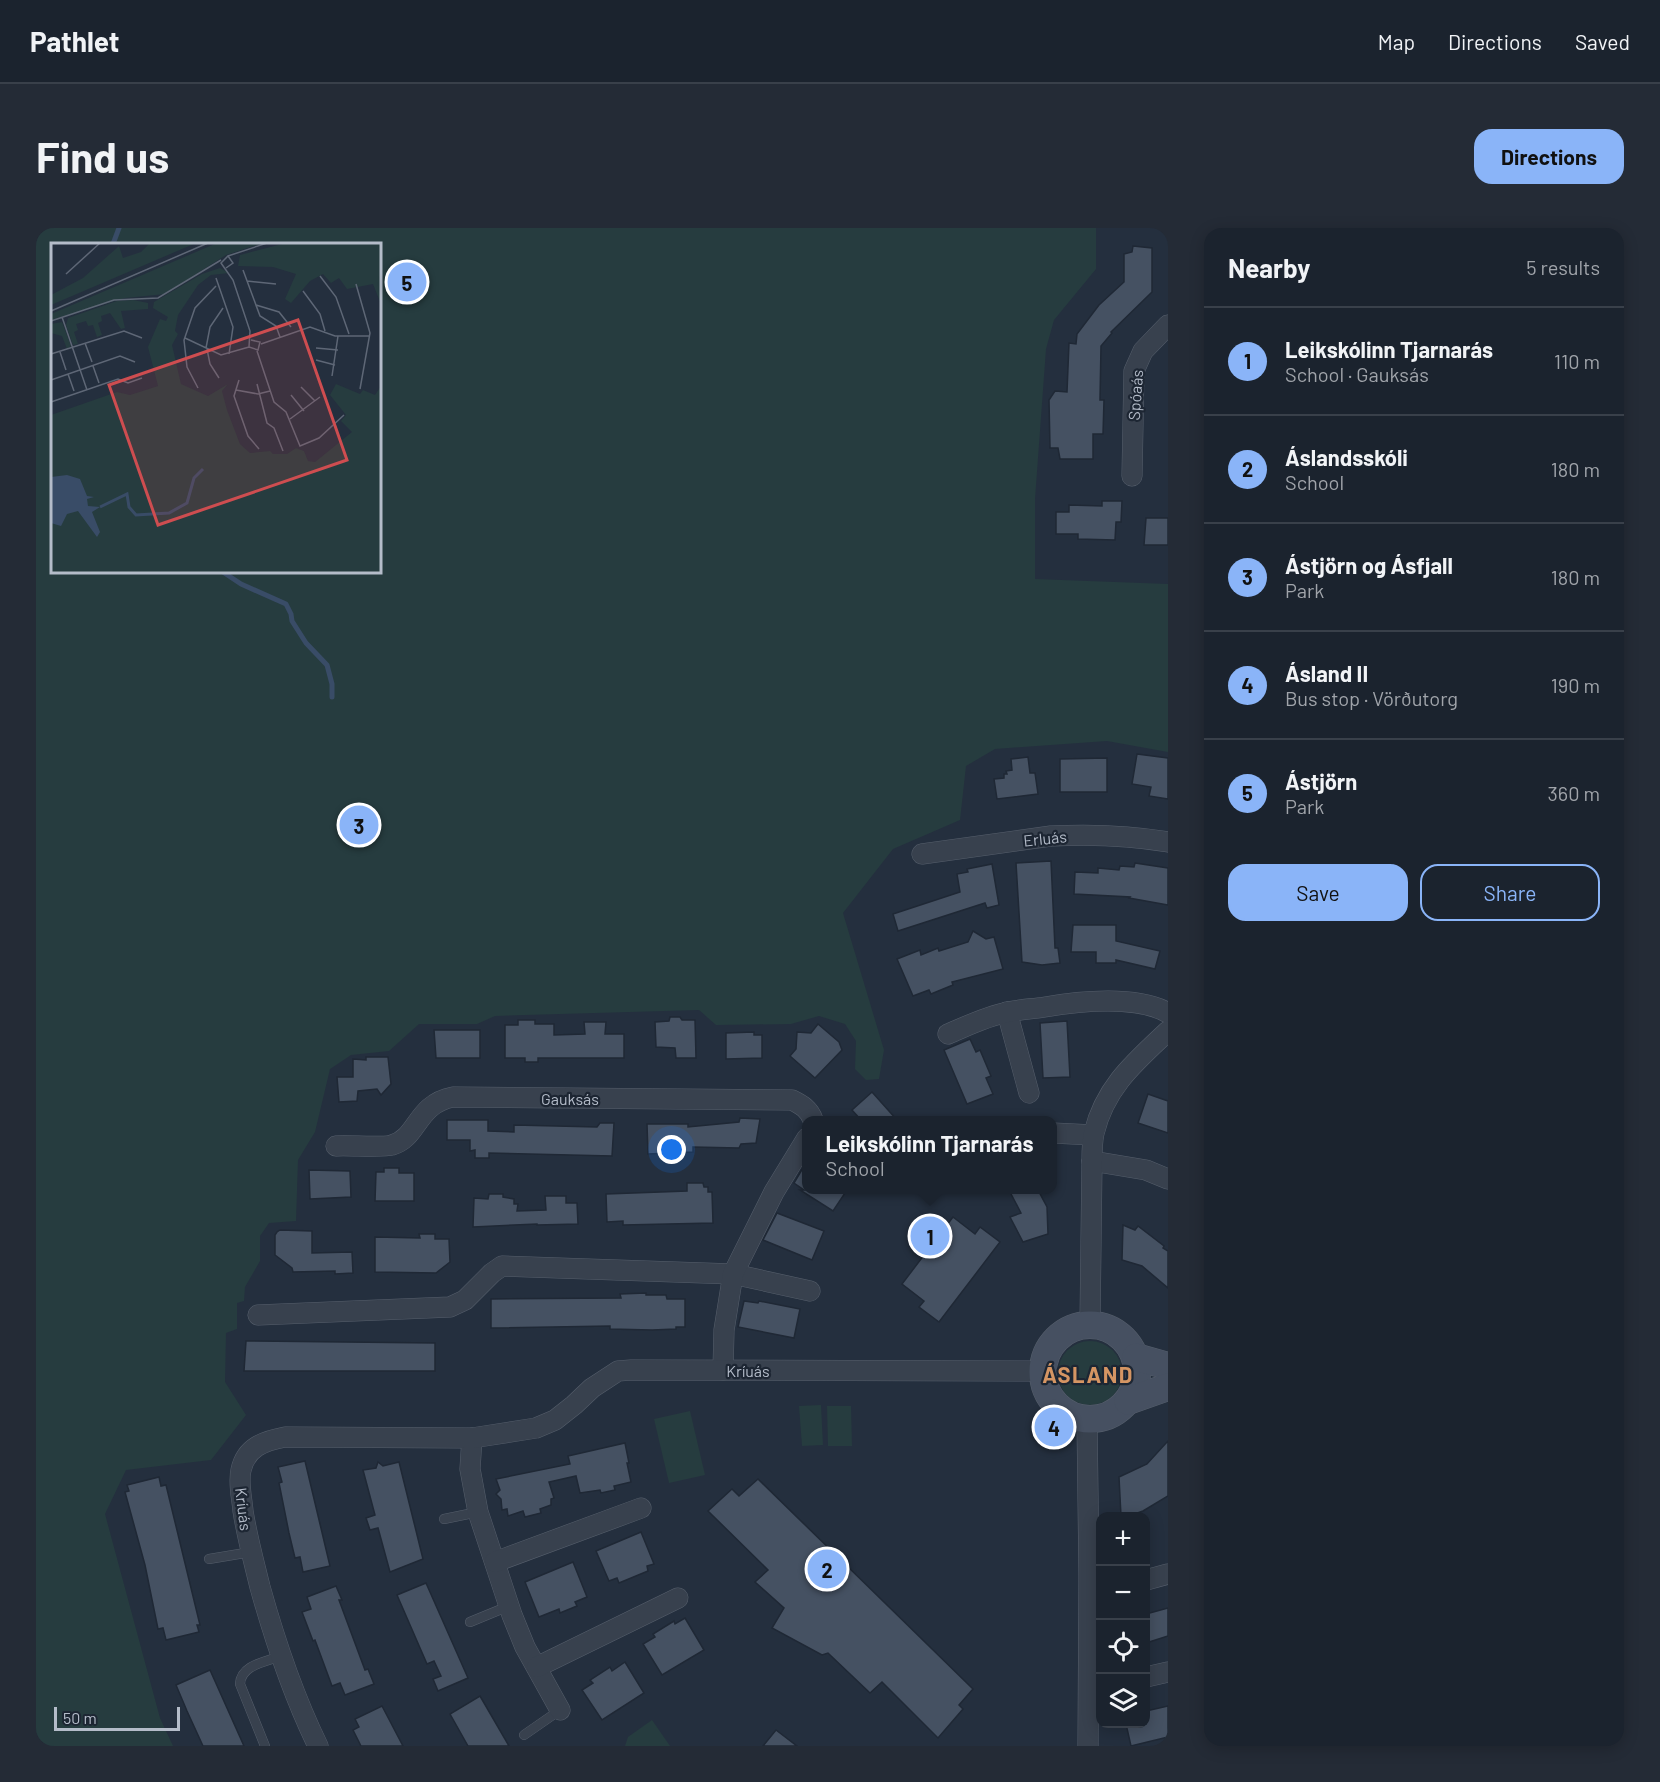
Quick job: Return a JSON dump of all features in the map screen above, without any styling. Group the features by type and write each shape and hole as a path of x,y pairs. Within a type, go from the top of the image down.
{"street":[{"name":"Spóaás","path":"1132,476 1134,371 1143,351 1168,326"},
{"name":"Erluás","path":"922,854 1072,835 1104,834 1168,842"},
{"path":"948,1034 1007,1012 1066,1002 1102,1001 1149,1004 1168,1013"},
{"path":"1007,1012 1029,1093"},
{"path":"1090,1324 1093,1135 1103,1104 1118,1081 1168,1030"},
{"name":"Gauksás","path":"336,1146 392,1145 407,1135 429,1107 442,1099 453,1097 779,1100 792,1101 803,1106 812,1116"},
{"path":"1057,1133 1093,1135"},
{"path":"723,1370 724,1330 733,1274 774,1192 802,1146"},
{"path":"1092,1161 1146,1170 1168,1179"},
{"path":"258,1315 450,1307 465,1300 502,1266 733,1274 810,1291"},
{"path":"1090,1324 1105,1326 1119,1333 1129,1344 1136,1357 1138,1372 1135,1388 1128,1401 1116,1412 1102,1418 1087,1419 1068,1414 1050,1398 1044,1385 1042,1371 1045,1356 1052,1343 1062,1333 1076,1326 1090,1324"},
{"path":"1136,1357 1168,1366"},
{"name":"Kríuás","path":"318,1746 304,1718 281,1656 251,1552 244,1516 240,1471 244,1460 254,1448 266,1441 285,1437 472,1438 536,1428 555,1420 574,1406 592,1388 618,1371 1042,1371"},
{"path":"1128,1401 1168,1387"},
{"path":"1087,1419 1095,1577 1088,1746"},
{"path":"472,1438 470,1469 478,1512 525,1647 560,1710"},
{"path":"495,1562 641,1508"},
{"path":"1150,1579 1168,1574"},
{"path":"537,1667 678,1598"},
{"path":"1150,1676 1168,1672"}],"lane":[{"path":"444,1519 478,1512"},
{"path":"209,1559 251,1552"},
{"path":"470,1622 509,1606"},
{"path":"265,1746 240,1679 243,1672 249,1668 281,1656"},
{"path":"524,1735 560,1710"}],"green space":[{"path":"36,228 1096,228 1096,269 1054,320 1046,349 1035,499 1035,579 1168,584 1168,752 1107,741 995,749 966,766 960,820 893,849 843,913 884,1050 879,1079 866,1080 855,1069 856,1041 845,1024 819,1016 791,1024 716,1025 699,1010 495,1016 477,1024 419,1024 389,1051 351,1055 330,1069 315,1132 298,1160 296,1221 269,1223 260,1236 260,1261 245,1287 244,1301 237,1303 237,1329 226,1333 225,1382 246,1415 211,1460 126,1470 105,1514 160,1718 173,1746 36,1746"},
{"path":"1090,1341 1108,1346 1113,1350 1117,1355 1122,1373 1117,1391 1113,1396 1108,1400 1090,1405 1072,1400 1067,1396 1063,1391 1058,1373 1063,1355 1067,1350 1072,1346"},
{"path":"821,1405 823,1445 802,1446 799,1406"},
{"path":"827,1406 851,1406 852,1446 828,1446"},
{"path":"690,1411 705,1475 669,1483 654,1419"},
{"path":"652,1720 670,1746 625,1746 628,1737"}],"building":[{"path":"1133,246 1152,248 1152,292 1111,332 1101,346 1100,400 1104,400 1103,434 1093,434 1093,459 1060,459 1058,448 1050,448 1049,400 1055,391 1067,392 1069,343 1076,344 1077,334 1099,305 1124,282 1124,254 1132,252"},
{"path":"1102,501 1122,501 1121,522 1116,522 1115,540 1078,539 1078,534 1056,534 1056,512 1069,512 1069,505 1102,506"},
{"path":"1146,518 1168,518 1168,545 1144,545"},
{"path":"1137,754 1168,758 1168,799 1149,796 1151,787 1132,784"},
{"path":"1028,757 1030,773 1035,773 1038,794 997,799 994,779 1004,778 1006,771 1012,770 1011,759"},
{"path":"1107,758 1107,792 1060,792 1060,759"},
{"path":"1051,861 1055,948 1058,948 1060,963 1042,965 1022,962 1016,863"},
{"path":"1135,863 1168,868 1168,905 1130,897 1074,894 1075,872 1098,873 1098,868 1119,870 1120,866 1134,867"},
{"path":"992,864 999,905 987,908 985,903 898,931 893,914 960,892 957,874 968,872 967,869"},
{"path":"1073,925 1116,925 1116,941 1160,951 1155,969 1116,960 1116,963 1096,963 1096,952 1071,952"},
{"path":"973,931 986,939 994,937 1003,969 952,982 953,985 931,994 929,990 913,996 897,959 920,950 921,955 938,948 939,951 968,942"},
{"path":"670,1017 695,1020 696,1058 676,1058 675,1048 656,1047 655,1022 669,1021"},
{"path":"518,1020 535,1020 535,1024 554,1024 554,1035 585,1034 584,1022 606,1022 605,1034 624,1034 624,1058 538,1058 538,1062 525,1062 525,1058 505,1058 505,1025 518,1025"},
{"path":"1067,1021 1070,1077 1043,1078 1040,1023"},
{"path":"818,1024 839,1042 842,1050 815,1078 790,1056 796,1049 797,1032 811,1033"},
{"path":"434,1030 480,1030 480,1058 436,1058"},
{"path":"754,1032 754,1035 762,1035 762,1058 726,1059 726,1033"},
{"path":"970,1039 976,1052 980,1050 991,1076 986,1078 993,1094 967,1104 944,1050"},
{"path":"366,1057 388,1057 391,1084 381,1095 377,1089 358,1091 357,1101 339,1102 337,1077 353,1077 353,1059 366,1060"},
{"path":"872,1092 893,1116 857,1116 852,1110"},
{"path":"1148,1094 1168,1101 1168,1133 1138,1123"},
{"path":"740,1118 760,1119 756,1143 741,1144 739,1148 693,1147 693,1152 648,1154 647,1124 688,1124 688,1127 739,1122"},
{"path":"447,1120 488,1120 488,1131 514,1132 514,1125 597,1127 600,1123 614,1123 612,1156 489,1153 489,1158 475,1158 475,1150 470,1151 470,1140 447,1140"},
{"path":"384,1168 399,1168 399,1173 414,1173 414,1201 375,1201 376,1172 384,1172"},
{"path":"802,1169 802,1189 794,1183"},
{"path":"309,1170 350,1171 351,1197 310,1199"},
{"path":"687,1183 703,1183 704,1187 708,1187 708,1192 712,1192 713,1223 623,1225 623,1221 607,1222 606,1194 687,1191"},
{"path":"489,1194 503,1194 503,1197 514,1199 514,1204 518,1204 517,1211 546,1210 545,1196 566,1196 566,1203 577,1203 578,1224 473,1227 474,1198 488,1199"},
{"path":"806,1194 844,1194 833,1211"},
{"path":"1011,1194 1040,1194 1047,1207 1048,1234 1023,1242 1010,1217 1021,1213"},
{"path":"777,1213 824,1231 812,1260 763,1240"},
{"path":"953,1217 975,1234 980,1227 1000,1242 939,1322 919,1307 924,1301 902,1284"},
{"path":"1123,1225 1135,1230 1138,1226 1168,1251 1168,1288 1142,1266 1122,1260"},
{"path":"280,1230 312,1231 312,1253 352,1252 353,1273 293,1272 292,1268 275,1255 275,1235"},
{"path":"419,1234 435,1234 435,1239 449,1239 450,1262 436,1273 375,1272 375,1237 420,1238"},
{"path":"646,1293 646,1295 666,1295 667,1299 685,1299 685,1327 652,1330 610,1329 610,1326 491,1328 491,1299 621,1298 620,1294"},
{"path":"744,1301 758,1303 759,1301 800,1309 794,1338 738,1327"},
{"path":"246,1341 435,1343 435,1371 244,1371"},
{"path":"1168,1441 1168,1496 1140,1512 1121,1512 1119,1477 1147,1464"},
{"path":"625,1443 631,1482 614,1486 615,1490 580,1493 576,1476 549,1482 554,1498 551,1499 551,1505 540,1509 541,1513 525,1517 523,1511 508,1516 507,1509 502,1510 501,1499 496,1494 500,1490 496,1479 570,1464 568,1456"},
{"path":"305,1461 330,1566 303,1572 300,1557 295,1558 289,1533 278,1467"},
{"path":"378,1462 383,1466 399,1462 423,1559 390,1572 378,1528 370,1530 366,1518 375,1515 363,1470 376,1468"},
{"path":"159,1477 161,1486 166,1485 200,1625 197,1625 199,1632 166,1640 163,1628 158,1629 145,1565 125,1492 129,1491 127,1485"},
{"path":"758,1479 973,1689 959,1705 963,1709 938,1738 882,1682 870,1693 828,1653 822,1655 772,1628 784,1608 755,1582 768,1570 708,1511 732,1489 739,1496"},
{"path":"641,1532 654,1564 647,1566 648,1571 619,1583 617,1578 609,1581 596,1551"},
{"path":"573,1562 587,1597 575,1602 577,1606 560,1613 559,1609 539,1617 525,1582"},
{"path":"426,1583 468,1678 438,1691 433,1679 441,1676 434,1661 427,1664 397,1595"},
{"path":"336,1586 365,1670 368,1669 374,1684 345,1695 340,1683 332,1686 302,1612 311,1609 307,1597"},
{"path":"1168,1608 1168,1636 1150,1642 1150,1613"},
{"path":"685,1618 704,1650 662,1675 643,1644 655,1637 653,1634 674,1621 675,1624"},
{"path":"625,1662 644,1693 602,1720 582,1690 593,1683 590,1680 610,1667 612,1671"},
{"path":"210,1670 244,1746 203,1746 187,1711 176,1685"},
{"path":"480,1696 509,1746 468,1746 450,1714"},
{"path":"382,1706 403,1746 361,1746 353,1730 359,1727 355,1719"},
{"path":"1168,1706 1168,1737 1131,1746 1127,1728 1150,1728 1150,1710"},
{"path":"776,1730 797,1746 763,1746"}],"waterway":[{"path":"113,243 119,228"},
{"path":"224,573 241,584 286,604 292,621 306,643 327,665 332,684 332,697"}],"place":[{"name":"Ástjörn","path":"407,282"},
{"name":"Ástjörn og Ásfjall","path":"359,825"},
{"name":"Leikskólinn Tjarnarás","path":"930,1236"},
{"name":"Ásland II","path":"1054,1427"},
{"name":"Áslandsskóli","path":"827,1569"}],"district":[{"name":"ÁSLAND","path":"1088,1374"}]}
